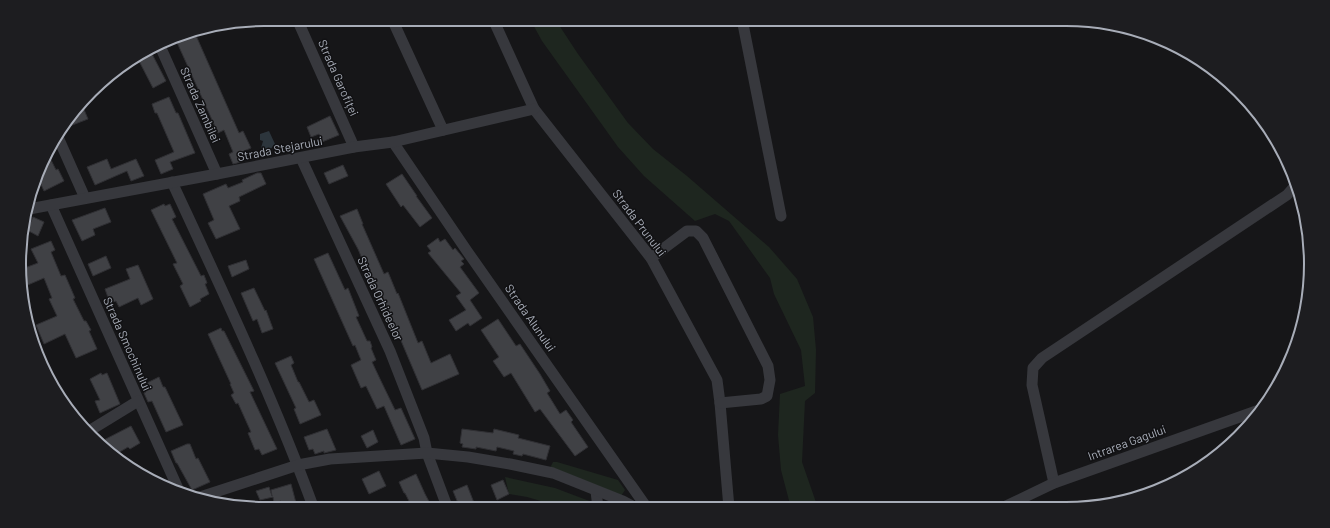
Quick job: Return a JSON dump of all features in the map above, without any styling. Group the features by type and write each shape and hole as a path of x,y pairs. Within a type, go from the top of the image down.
{"street":[{"name":"Strada Garofiței","path":"301,26 354,147"},
{"path":"395,26 443,130"},
{"name":"Strada Prunului","path":"496,26 534,109 651,258 717,380 728,502"},
{"path":"743,26 781,216"},
{"name":"Strada Zambilei","path":"162,50 217,174"},
{"name":"Strada Stejarului","path":"33,208 354,147 393,142 534,109"},
{"path":"61,141 85,198"},
{"name":"Strada Alunului","path":"393,142 467,251 643,502"},
{"name":"Strada Orhideelor","path":"301,158 390,351 424,438 427,453 446,502"},
{"path":"172,182 264,384 298,465 311,502"},
{"path":"1054,482 1032,385 1033,368 1042,358 1287,195 1292,189"},
{"name":"Strada Smochinului","path":"50,205 176,485"},
{"path":"651,258 687,231 696,231 703,238 768,366 770,380 767,396 761,399 720,404"},
{"path":"93,429 138,401"},
{"name":"Intrarea Gagului","path":"1014,502 1054,482 1252,412"},
{"path":"207,495 298,465 330,459 427,453 489,461 553,473 624,502"},
{"path":"596,491 597,502"}],"shaded area":[{"path":"534,26 560,26 628,123 653,149 687,176 769,247 797,279 813,317 816,350 815,393 805,401 802,462 816,502 789,502 781,470 778,435 780,394 805,386 801,350 774,294 770,278 729,221 715,214 695,221 644,176 618,147 542,41"},
{"path":"269,131 275,144 268,152 261,148 263,141 260,140 260,134"},
{"path":"553,462 618,480 625,490 621,496 550,468"},
{"path":"505,477 555,488 592,502 544,502 509,494"}],"building":[{"path":"196,36 239,133 243,131 251,148 239,153 242,161 233,164 229,154 233,152 224,130 218,133 177,43"},
{"path":"152,54 166,81 153,88 139,62"},
{"path":"169,97 176,113 178,113 195,153 170,162 173,169 161,174 155,160 174,152 152,104"},
{"path":"84,109 88,119 70,126"},
{"path":"330,116 339,135 322,142 319,134 311,137 307,127"},
{"path":"107,159 111,169 136,159 144,176 131,181 127,171 95,185 87,167"},
{"path":"51,160 64,181 44,191 40,183"},
{"path":"343,165 348,176 329,184 324,173"},
{"path":"257,173 261,173 266,184 239,197 240,201 229,206 240,229 216,239 208,223 214,220 203,194 226,184 228,188 243,182 242,180"},
{"path":"402,174 432,218 420,227 403,205 401,207 386,184"},
{"path":"164,204 165,206 170,204 176,217 172,219 201,276 204,275 207,283 205,284 209,294 200,299 201,301 190,307 180,286 183,284 173,264 177,263 151,210"},
{"path":"105,208 111,222 93,229 95,235 82,241 72,220"},
{"path":"357,209 384,274 388,272 397,294 398,293 418,343 422,341 431,363 450,354 459,374 422,390 391,317 389,318 378,291 376,292 358,249 340,216"},
{"path":"33,217 44,222 38,236 28,231"},
{"path":"438,238 440,242 445,239 453,250 455,248 464,259 461,261 464,264 460,267 479,293 470,300 482,318 470,326 468,323 456,331 449,320 466,310 456,296 461,293 428,253 431,251 427,246"},
{"path":"51,241 55,250 51,252 61,276 65,275 75,298 73,299 84,321 86,321 91,330 89,331 97,349 76,358 65,334 44,344 36,325 57,316 49,299 52,298 44,278 27,285 26,267 38,263 31,249"},
{"path":"328,253 345,290 348,288 359,316 356,317 367,341 370,341 376,360 372,362 395,410 401,408 415,439 401,445 384,406 377,409 366,386 361,388 351,365 361,360 355,345 353,346 314,259"},
{"path":"106,256 111,268 93,276 88,264"},
{"path":"246,260 249,269 232,277 228,266"},
{"path":"138,265 153,299 141,305 138,298 119,307 116,301 110,303 105,289 130,279 126,269"},
{"path":"254,288 265,311 266,310 273,329 262,333 257,319 253,321 241,293"},
{"path":"498,319 516,346 520,344 540,374 550,391 547,393 560,414 566,410 573,420 571,422 588,447 575,456 540,409 535,412 511,373 504,377 493,361 499,357 481,330"},
{"path":"221,328 222,331 224,331 254,391 250,392 277,449 262,455 259,449 255,450 248,433 251,432 238,403 236,404 231,395 234,393 231,384 208,334"},
{"path":"291,356 294,363 291,365 298,382 309,402 314,400 321,415 300,424 294,409 296,408 275,363"},
{"path":"101,373 102,375 107,373 120,404 100,413 95,401 100,400 90,379"},
{"path":"159,377 183,425 166,432 152,401 148,402 144,393 146,392 143,385"},
{"path":"131,426 140,443 130,449 128,447 119,453 104,440"},
{"path":"327,429 336,450 324,453 324,451 315,454 313,449 309,450 304,437"},
{"path":"462,429 493,433 494,429 519,435 518,438 550,446 546,460 523,454 522,456 513,454 514,451 497,447 496,451 476,447 476,449 462,447 463,444 460,443"},
{"path":"373,430 378,442 367,448 361,436"},
{"path":"190,444 196,459 198,458 210,482 192,490 176,463 171,451"},
{"path":"379,471 386,486 369,494 362,479"},
{"path":"416,474 429,502 410,502 399,482"},
{"path":"503,480 509,494 497,500 491,485"},
{"path":"291,484 296,502 274,502 273,497 260,500 256,491 269,487 272,496 271,490"},
{"path":"467,485 474,502 458,502 453,491"}]}
